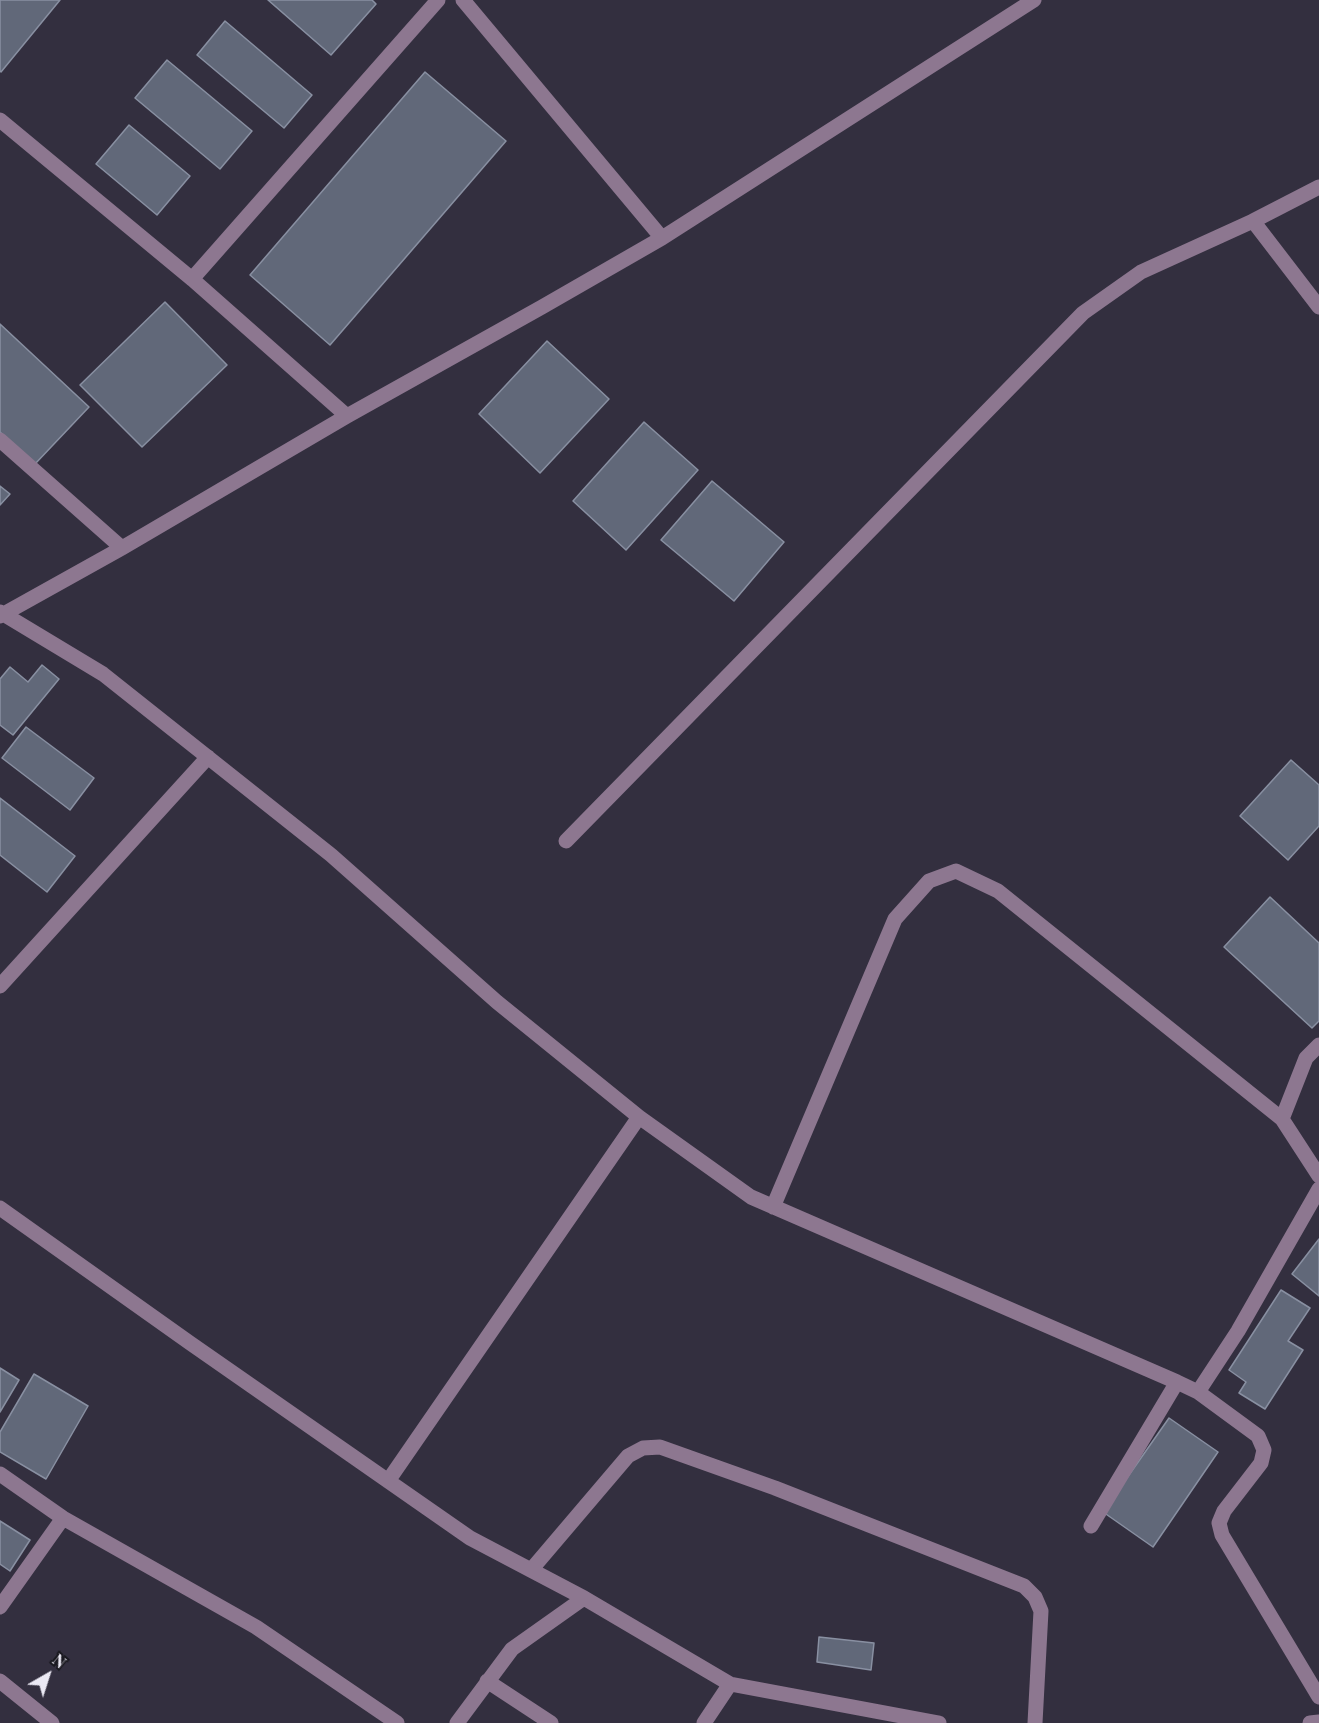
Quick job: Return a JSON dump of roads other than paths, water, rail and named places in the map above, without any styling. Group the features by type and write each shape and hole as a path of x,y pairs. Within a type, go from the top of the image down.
{"street":[{"path":"192,279 438,0"},
{"path":"463,0 662,238"},
{"path":"1,614 122,548 347,416 542,308 662,238 1022,3"},
{"path":"0,120 192,279 347,416"},
{"path":"566,841 1083,313 1141,272 1253,221 1319,187"},
{"path":"1253,221 1319,307"},
{"path":"0,440 122,548"},
{"path":"1,614 103,674 331,855 497,1002 639,1117 751,1197 1177,1382 1198,1392 1258,1436 1264,1450 1261,1463 1224,1510 1219,1523 1222,1535 1319,1697"},
{"path":"0,986 208,757"},
{"path":"773,1207 895,919 929,880 956,871 998,891 1282,1119 1319,1176"},
{"path":"1282,1119 1306,1058 1319,1045"},
{"path":"388,1481 639,1117"},
{"path":"1198,1392 1238,1331 1319,1189"},
{"path":"0,1208 470,1538 584,1598 730,1684 939,1723"},
{"path":"1091,1526 1177,1382"},
{"path":"531,1570 628,1456 643,1448 660,1447 774,1488 1024,1586 1035,1597 1041,1611 1035,1723"},
{"path":"0,1474 63,1518 256,1627 397,1723"},
{"path":"0,1607 63,1518"},
{"path":"457,1723 512,1649 584,1598"},
{"path":"0,1681 52,1723"},
{"path":"487,1681 551,1723"},
{"path":"704,1723 730,1684"},
{"path":"1310,1723 1319,1722"}]}
